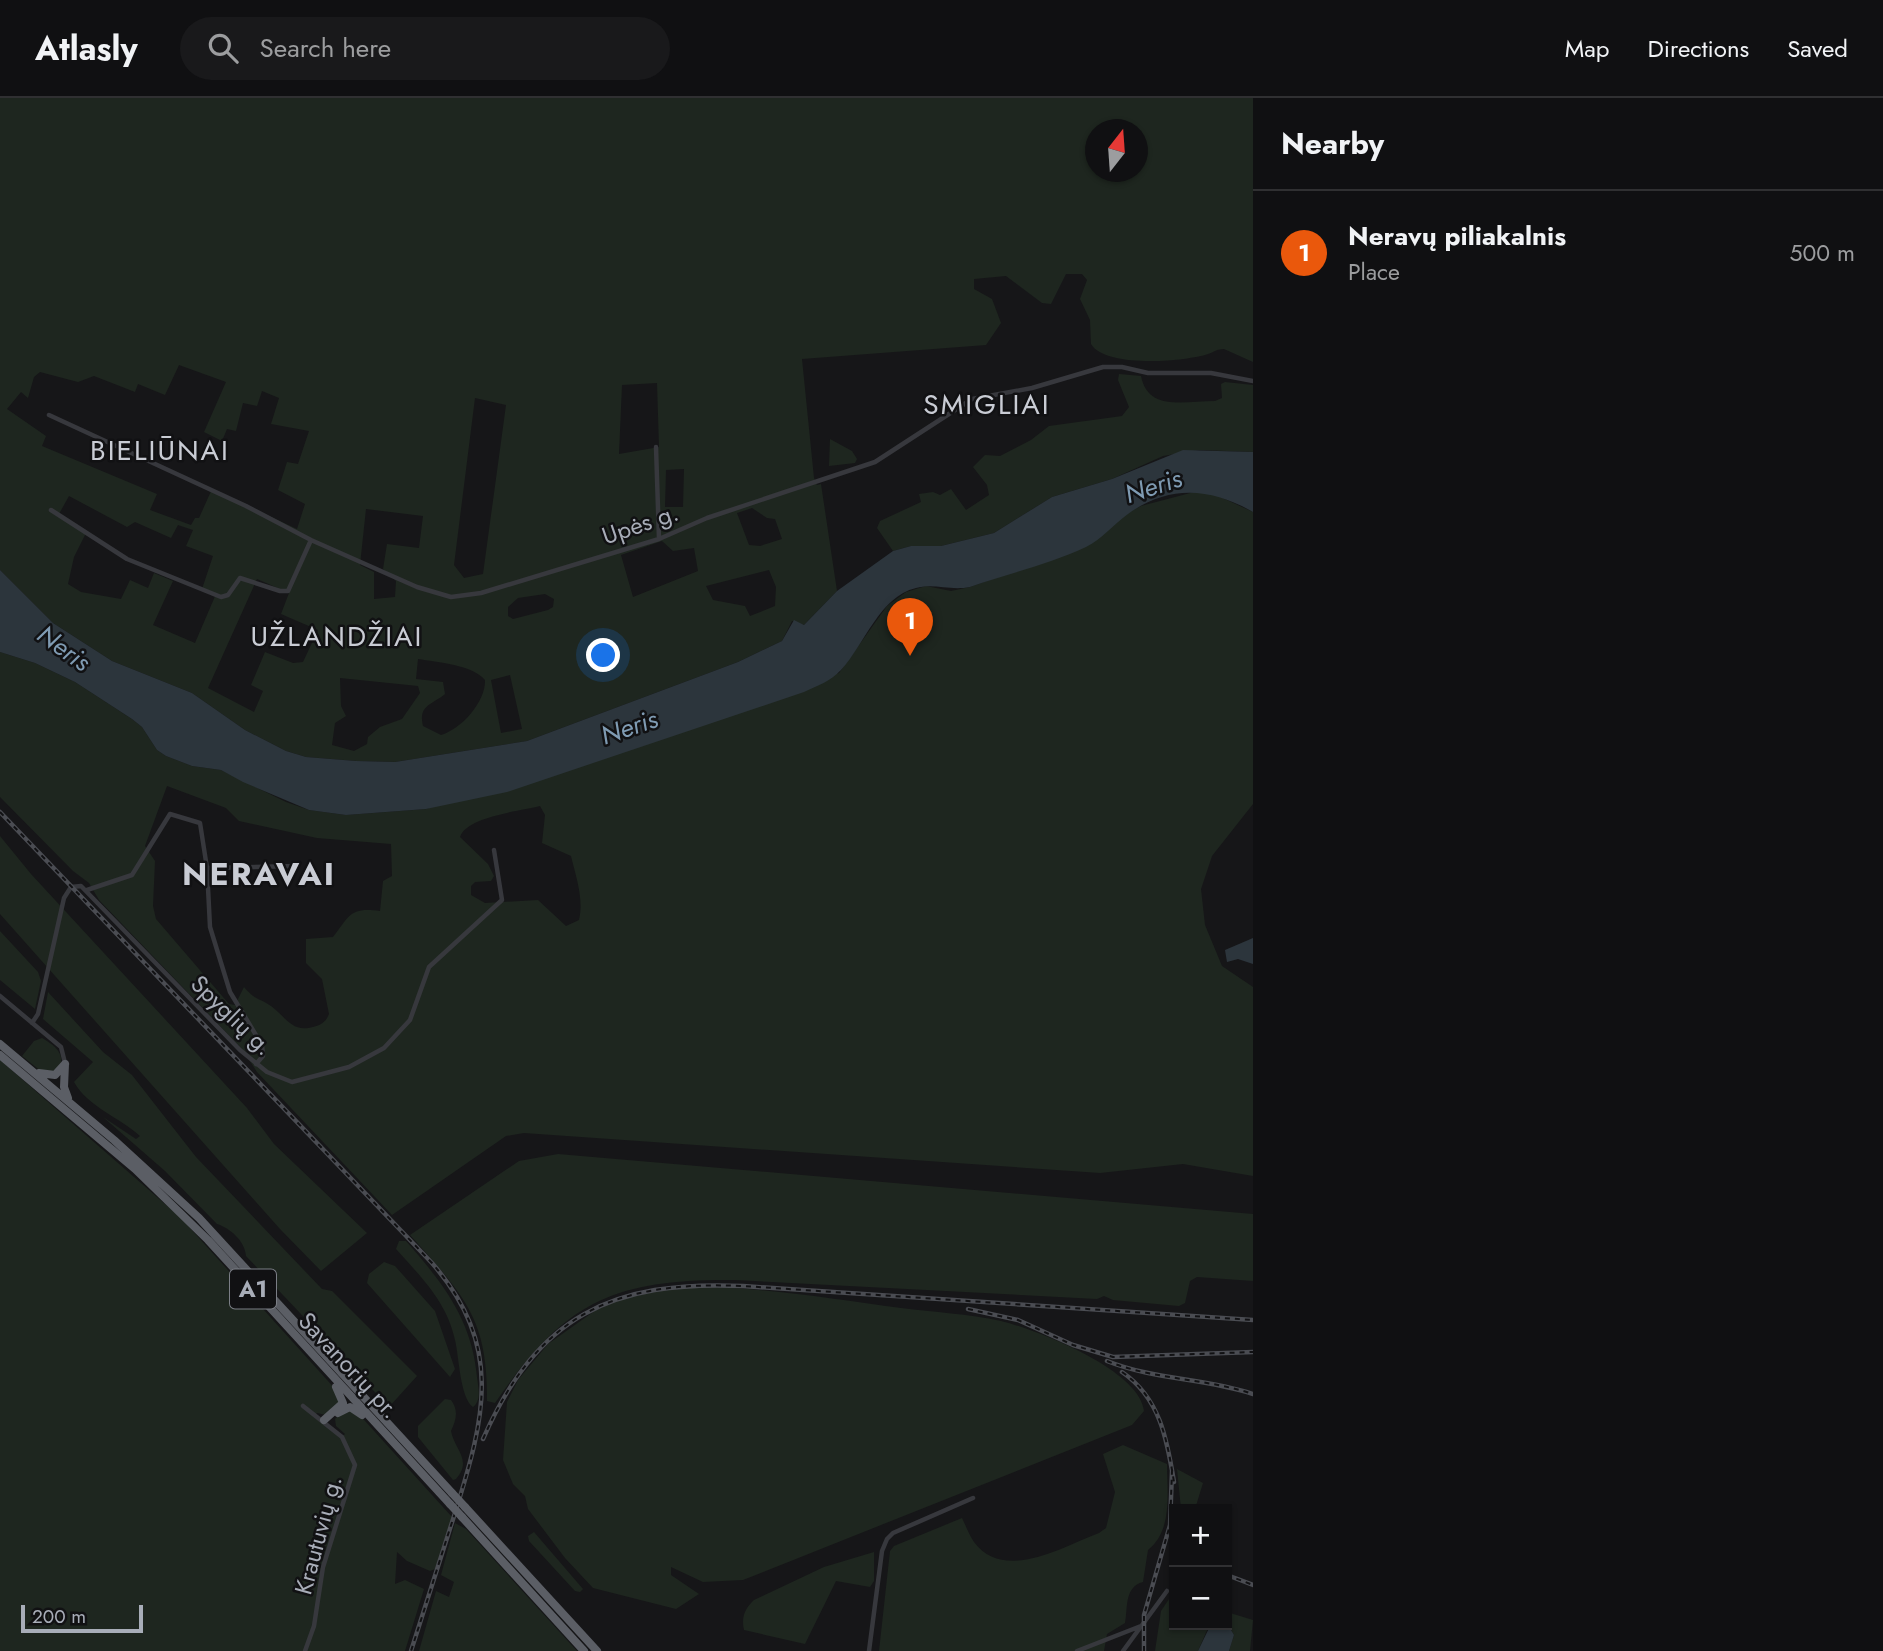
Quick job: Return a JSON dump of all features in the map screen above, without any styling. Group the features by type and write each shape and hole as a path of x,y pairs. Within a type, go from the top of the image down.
{"highway":[{"name":"A1","path":"0,1044 73,1106"},
{"name":"Savanorių pr.","path":"0,1055 135,1169 208,1240 584,1651"},
{"path":"27,1067 51,1076 58,1073 65,1064"},
{"path":"65,1064 64,1087 73,1106"},
{"name":"Savanorių pr.","path":"73,1106 170,1190 239,1259 597,1651"},
{"path":"208,1240 341,1394 343,1403 326,1422"},
{"path":"326,1422 346,1407 357,1410 450,1504"}],"street":[{"name":"Upės g.","path":"49,415 246,506 311,540 431,592 457,597 481,593 659,539 707,519 875,462 972,399 1031,388 1103,367 1148,373 1211,373 1253,381"},
{"path":"656,447 659,539"},
{"path":"51,510 127,559 221,597 228,595 240,578 288,591 311,540"},
{"path":"32,1023 38,1014 66,892 77,885 87,890 132,875 143,861 149,845 173,813 202,825 207,868 208,921 230,992 262,1045 263,1056 256,1064"},
{"name":"Spyglių g.","path":"87,890 256,1064 283,1080 307,1080 349,1067 384,1048 410,1020 429,967 502,900 494,850"},
{"path":"207,868 297,866"},
{"path":"0,996 61,1047 65,1064"},
{"name":"Krautuvių g.","path":"303,1406 326,1422 349,1448 355,1465 323,1566 314,1626 305,1651"},
{"path":"869,1651 882,1551 887,1539 893,1533 973,1498"},
{"path":"1123,1651 1167,1591"},
{"path":"1077,1651 1141,1626"}],"shaded area":[{"path":"0,98 1253,98 1253,362 1224,349 1197,357 1164,361 1128,360 1099,352 1091,344 1090,320 1080,299 1087,280 1082,274 1066,274 1051,304 1042,303 1006,276 974,279 974,289 992,299 1001,323 986,345 802,359 814,478 817,485 821,484 837,591 804,625 792,621 782,641 738,662 527,741 395,762 356,761 306,757 286,751 245,730 192,693 112,661 53,623 0,570","holes":["179,365 226,382 204,432 222,441 227,429 236,431 243,403 257,406 262,391 279,398 271,424 309,431 298,464 287,462 278,490 305,504 297,529 212,489 199,518 195,518 191,525 150,510 157,494 42,446 46,436 7,409 21,392 28,398 34,377 40,372 78,382 94,376 135,392 138,384 165,395","657,383 659,447 619,454 622,385","475,398 506,405 483,574 464,578 454,565","684,469 683,507 665,507 666,470","69,496 127,527 135,522 171,538 178,525 193,530 186,546 213,556 202,589 216,594 195,643 153,625 173,581 154,573 148,588 130,580 121,599 81,592 68,584 74,557 87,531 59,514","752,508 767,518 775,519 782,539 760,546 749,545 737,513","366,509 423,516 419,548 387,544 383,569 396,581 395,597 374,599 374,572 360,565","662,541 673,551 694,548 698,571 633,597 621,555","769,570 776,587 775,606 750,616 745,606 713,600 706,586","257,579 289,593 281,614 318,630 303,662 293,663 265,652 251,685 263,691 254,712 208,688","545,594 554,599 553,607 548,610 513,619 508,616 508,607 518,598","418,659 464,668 485,680 482,697 471,713 457,727 441,735 423,726 422,714 427,706 445,694 443,682 416,679","510,675 522,729 501,733 491,680","340,678 418,686 420,693 402,719 380,727 368,737 367,744 354,751 332,745 335,723 346,716 341,706"]},
{"path":"1119,374 1141,376 1151,395 1160,400 1180,403 1215,401 1222,398 1221,384 1225,382 1253,385 1253,452 1199,450 1163,456 1112,479 1052,497 994,533 941,546 911,546 893,551 877,528 880,521 921,502 919,494 933,492 940,495 951,489 966,510 989,495 987,485 973,467 985,455 1000,456 1031,440 1049,426 1122,416 1129,407 1118,380"},
{"path":"830,439 852,451 857,459 855,463 829,466"},
{"path":"1198,491 1214,494 1253,512 1253,804 1212,856 1201,889 1205,925 1222,966 1253,987 1253,1176 1183,1164 1100,1173 524,1133 506,1136 392,1215 257,1072 243,1050 99,900 89,883 73,871 0,797 0,652 35,663 75,682 142,727 157,750 166,756 192,766 221,770 286,802 309,810 346,815 426,809 839,673 887,606 906,592 926,586 951,591 1020,569 1141,506","holes":["167,786 226,808 239,821 317,838 391,844 392,876 383,881 380,911 356,912 347,918 333,937 306,939 306,963 322,979 329,1014 321,1024 306,1028 294,1026 244,987 235,1005 229,1004 156,919 153,906 155,861 145,846","540,806 545,815 542,843 571,856 577,880 581,904 579,920 566,926 538,900 485,903 471,895 471,886 475,882 491,881 494,876 488,864 460,837 464,830 483,820"]},
{"path":"0,836 31,874 247,1108 274,1144 367,1233 321,1271 280,1229 0,914"},
{"path":"0,931 38,972 41,981 35,1009 0,980"},
{"path":"48,992 103,1052 132,1075 196,1157 322,1289 332,1291 417,1376 389,1407 246,1256 243,1245 236,1236 217,1224 165,1171 103,1117 136,1139 140,1136 95,1105 80,1091 74,1082 93,1062 43,1019"},
{"path":"42,1038 59,1051 61,1060 58,1071 42,1072 22,1056 34,1041"},
{"path":"0,1060 181,1218 337,1391 340,1402 326,1415 315,1415 341,1438 345,1434 336,1426 335,1419 343,1411 356,1411 452,1517 435,1569 430,1571 407,1561 397,1552 395,1584 405,1580 424,1589 405,1651 0,1651"},
{"path":"558,1154 1253,1214 1253,1281 1197,1277 1190,1281 1185,1303 1179,1306 1113,1300 1104,1296 1097,1299 735,1280 655,1285 623,1292 595,1303 569,1319 520,1369 495,1403 487,1401 483,1348 469,1309 445,1274 410,1235 519,1161"},
{"path":"399,1241 406,1241 432,1272 462,1320 474,1357 478,1385 478,1397 473,1407 465,1395 455,1340 446,1314 432,1291 396,1249"},
{"path":"384,1262 395,1266 435,1311 455,1369 450,1377 367,1283 369,1274"},
{"path":"673,1288 730,1288 787,1293 1001,1321 1038,1333 1107,1367 1138,1396 1144,1411 1132,1425 743,1580 703,1582 671,1567 671,1575 699,1594 676,1609 593,1588 565,1558 528,1509 525,1496 513,1484 503,1460 507,1402 518,1380 548,1344 596,1310 622,1299"},
{"path":"445,1399 451,1400 455,1408 451,1431 463,1460 461,1472 453,1480 418,1437 418,1426"},
{"path":"1123,1445 1167,1464 1167,1510 1162,1532 1148,1550 1143,1582 1130,1593 1125,1623 1107,1634 1104,1651 879,1651 890,1551 894,1546 962,1518 974,1542 987,1554 1001,1560 1035,1558 1099,1533 1106,1528 1115,1492 1103,1454"},
{"path":"1177,1469 1203,1483 1197,1504 1180,1504"},
{"path":"455,1523 466,1529 577,1651 419,1651 436,1591 449,1597 454,1582 441,1575"},
{"path":"534,1532 583,1589 580,1592 575,1591 529,1541 528,1536"},
{"path":"874,1552 874,1581 870,1587 836,1581 805,1644 744,1630 744,1614 754,1600 824,1567"},
{"path":"1169,1599 1169,1630 1207,1630 1198,1651 1155,1651 1161,1611"},
{"path":"1232,1614 1253,1620 1250,1651 1229,1651 1234,1635 1231,1630"}],"water":[{"name":"Neris","path":"1183,450 1253,452 1253,512 1206,494 1175,494 1159,498 1128,514 1092,544 1058,559 970,587 923,587 903,593 882,611 837,674 804,692 507,792 426,809 346,815 309,810 221,770 192,766 166,756 157,750 142,727 75,682 35,663 0,652 0,570 53,623 112,661 192,693 245,730 286,751 306,757 395,762 527,741 738,662 782,641 794,620 804,625 837,591 893,551 911,546 941,546 994,533 1052,497 1112,479"},
{"path":"1253,938 1253,964 1238,959 1227,962 1225,950"},
{"path":"1208,1630 1231,1630 1234,1635 1229,1651 1198,1651"}],"railway":[{"path":"0,812 432,1263 455,1294 470,1324 479,1353 482,1383 480,1414 466,1478 411,1651"},
{"path":"483,1439 504,1397 528,1362 554,1335 584,1314 617,1299 655,1290 696,1286 743,1286 1253,1320"},
{"path":"968,1309 1018,1320 1073,1345 1113,1357 1253,1352"},
{"path":"1107,1361 1143,1372 1253,1394"},
{"path":"1122,1372 1145,1394 1160,1421 1174,1482"},
{"path":"1144,1651 1144,1615 1170,1525 1172,1471"},
{"path":"1232,1577 1253,1585"}],"place":[{"name":"Neravų piliakalnis","path":"910,656"}],"district":[{"name":"SMIGLIAI","path":"987,404"},
{"name":"BIELIŪNAI","path":"160,450"},
{"name":"UŽLANDŽIAI","path":"337,636"},
{"name":"NERAVAI","path":"259,874"}]}
